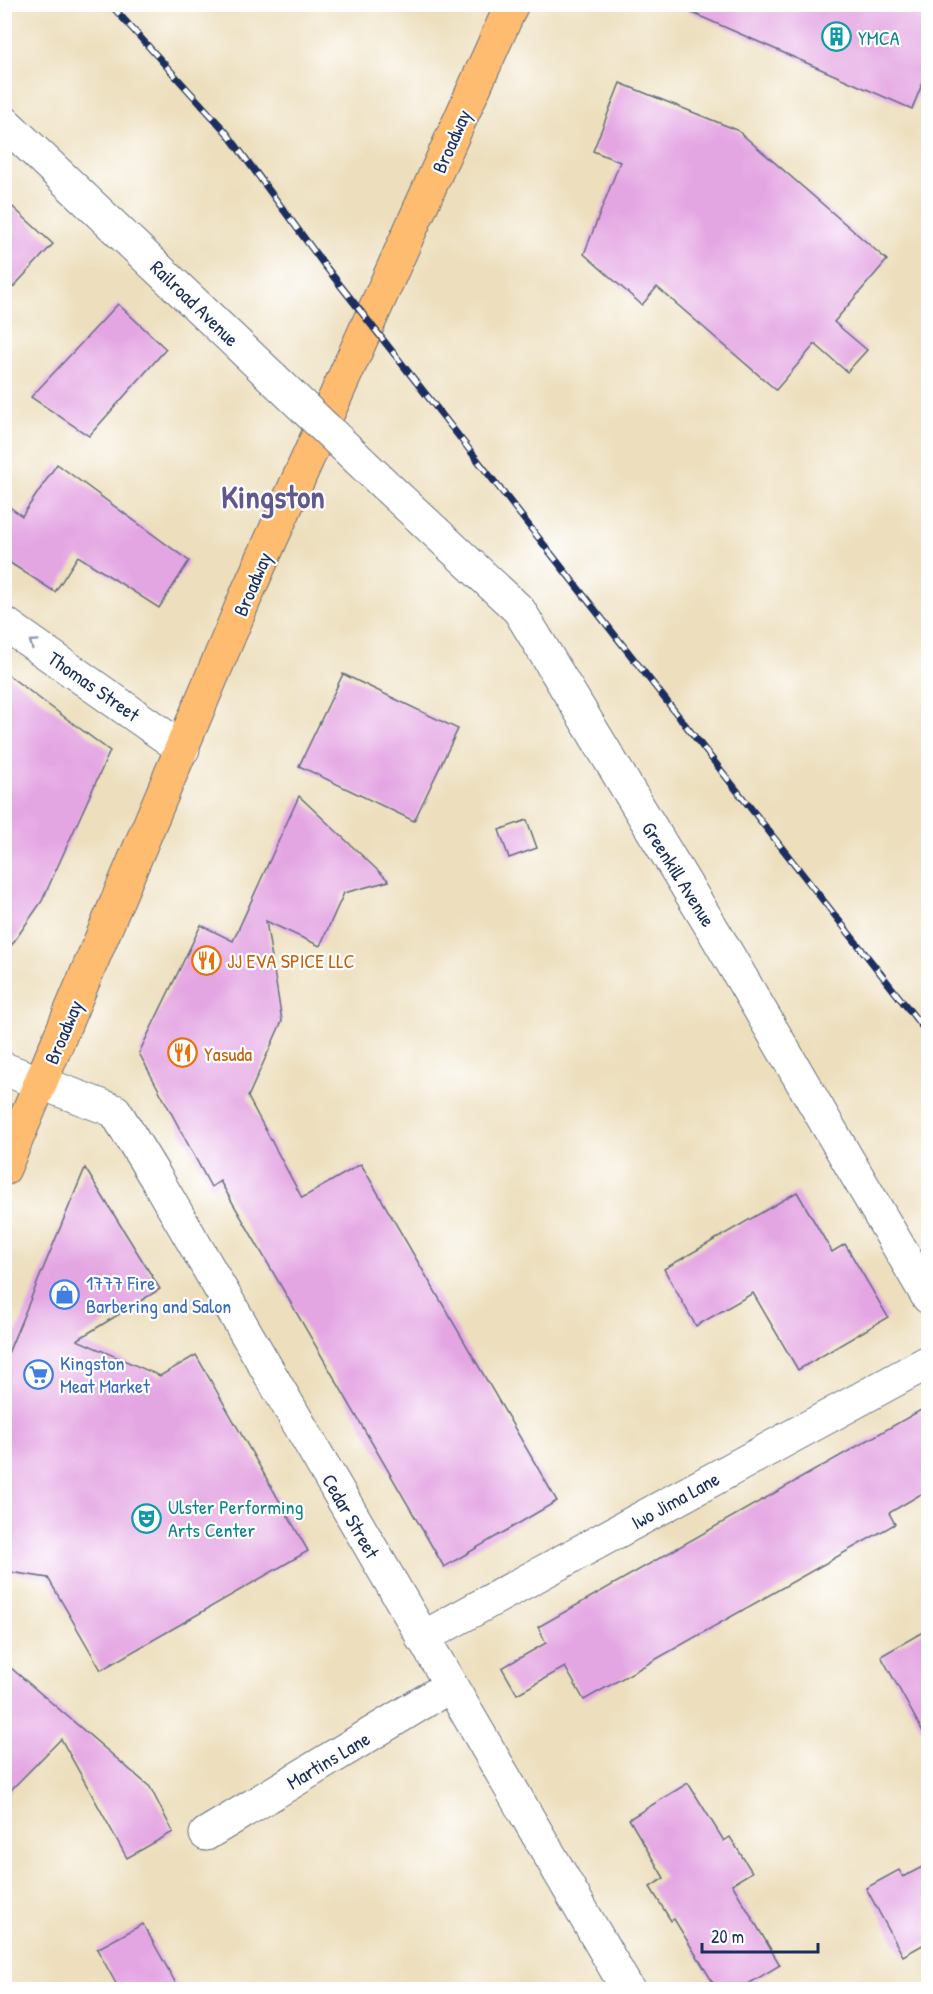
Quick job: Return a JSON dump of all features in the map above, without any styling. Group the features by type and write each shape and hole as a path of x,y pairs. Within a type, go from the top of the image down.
{"highway":[{"name":"Broadway","path":"4,1169 248,591 512,4"}],"street":[{"name":"Railroad Avenue","path":"4,122 385,485"},
{"name":"Greenkill Avenue","path":"385,485 519,610 715,933 928,1297"},
{"name":"Thomas Street","path":"4,623 183,749"},
{"name":"Cedar Street","path":"4,1069 115,1112 156,1178 628,1989"},
{"name":"Iwo Jima Lane","path":"422,1638 928,1362"},
{"name":"Martins Lane","path":"206,1834 450,1686"}],"building":[{"name":"YMCA","path":"672,4 928,4 928,69 912,109"},
{"path":"620,83 737,130 887,260 834,322 867,350 847,372 815,344 776,390 657,287 642,305 584,254 620,162 593,151"},
{"path":"4,199 53,244 4,297"},
{"path":"118,304 166,349 89,436 31,397"},
{"path":"57,464 189,561 159,608 78,556 55,592 4,559 4,503 22,516"},
{"path":"4,672 110,751 42,901 4,956"},
{"path":"343,674 458,729 414,821 299,766"},
{"path":"299,796 389,881 344,893 320,946 266,921 282,1021 248,1097 302,1198 361,1164 557,1501 444,1567 220,1181 211,1187 139,1053 201,925 233,941"},
{"path":"527,820 537,848 509,858 499,830"},
{"name":"Ulster Performing Arts Center","path":"85,1168 160,1289 77,1340 160,1376 196,1355 308,1551 101,1670 48,1578 4,1571 4,1363"},
{"path":"797,1192 832,1252 845,1244 888,1317 798,1370 753,1293 696,1326 664,1269"},
{"path":"928,1406 928,1490 889,1513 895,1524 584,1700 565,1667 517,1694 502,1668 546,1643 538,1627"},
{"path":"928,1629 928,1741 881,1656"},
{"path":"4,1662 150,1787 173,1832 127,1858 61,1739 4,1797"},
{"path":"688,1783 724,1841 730,1837 752,1872 732,1884 780,1965 740,1989 717,1989 674,1919 671,1921 650,1887 664,1878 629,1819"},
{"path":"928,1864 928,1942 903,1956 866,1888 899,1870 903,1877"},
{"path":"143,1924 179,1989 119,1989 97,1949"}],"railway":[{"path":"110,4 226,132 322,262 928,1034"}],"place":[{"name":"YMCA","path":"837,37"},
{"name":"JJ EVA SPICE LLC","path":"206,960"},
{"name":"Yasuda","path":"183,1053"},
{"name":"1777 Fire Barbering and Salon","path":"65,1294"},
{"name":"Kingston Meat Market","path":"39,1374"},
{"name":"Ulster Performing Arts Center","path":"147,1518"}],"district":[{"name":"Kingston","path":"273,496"}]}
